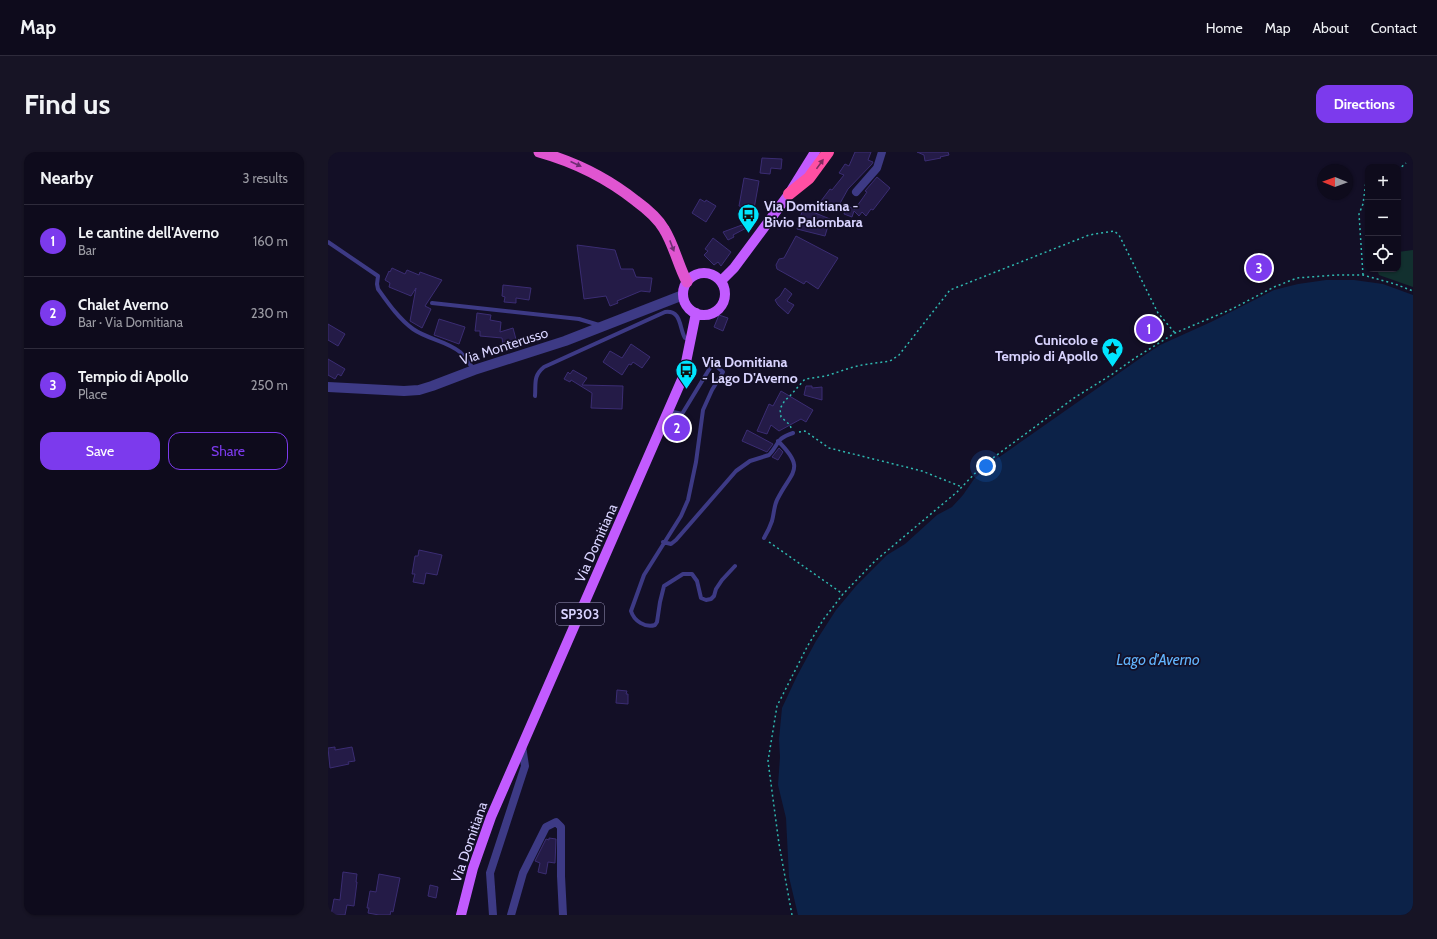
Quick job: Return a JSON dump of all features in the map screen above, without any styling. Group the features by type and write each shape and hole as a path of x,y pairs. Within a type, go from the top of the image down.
{"highway":[{"path":"539,152 567,160 600,176 630,196 650,212 664,229 687,282"},
{"path":"789,194 809,178 828,152"}],"main road":[{"path":"721,281 734,268 789,194 815,152"},
{"path":"701,273 712,274 721,281 724,286 725,297 721,307 712,313 702,315 696,313 687,306 683,295 687,282 690,278 701,273"},
{"name":"Via Domitiana","path":"461,915 473,868 491,817 684,377 696,313"}],"street":[{"path":"856,192 877,168 882,152"},
{"name":"Via Monterusso","path":"328,387 404,391 419,390 474,370 565,341 683,295"},
{"path":"493,915 490,873 524,766 522,745"},
{"path":"511,915 523,873 546,827 556,822 561,827 563,915"}],"lane":[{"path":"328,242 378,276 378,289 399,316 412,328 426,337 448,344 460,352 474,370"},
{"path":"432,303 579,318 603,327"},
{"path":"535,396 536,377 538,372 544,367 665,312 671,311 676,314 680,321 681,332 685,338 691,340"},
{"path":"669,411 682,414 713,363 723,372 712,390 703,410 696,462 688,500 681,516 663,542 644,575 631,612 637,621 650,627 655,626 664,586 683,574 692,574 697,581 701,598 706,600 711,599 722,580 735,566"},
{"path":"663,542 671,544 736,471 750,461 769,455 783,436 792,433"},
{"path":"764,538 772,522 776,501 793,473 795,466 793,460 778,441"}],"path":[{"path":"1401,167 1406,162"},
{"path":"1363,275 1359,214 1363,204 1365,189"},
{"path":"962,487 922,471 829,448 805,431 792,433 790,425 781,417 780,410 785,400 805,379 826,376 862,365 890,361 899,355 950,290 1088,235 1114,231 1119,236 1158,313 1175,333"},
{"path":"792,915 779,844 768,761 777,706 807,647 823,620 843,594 875,561 962,487 982,466 1074,398 1175,333 1232,309 1285,282 1311,276 1363,275 1413,291"},
{"path":"764,538 843,594"}],"green space":[{"path":"1413,250 1413,287 1379,275 1378,272 1401,272 1401,252"}],"water":[{"name":"Lago d'Averno","path":"1326,280 1354,280 1383,284 1413,295 1413,915 798,915 789,877 786,818 778,785 780,757 779,739 782,708 816,641 836,610 856,586 887,555 905,544 937,515 952,507 963,495 974,479 995,460 1142,357 1160,345 1211,322 1274,290 1298,284"}],"building":[{"path":"855,152 871,152 868,160 873,162 872,164 848,189 838,207 833,204 832,207 821,201 830,189 832,190 844,175 839,173 845,164 849,166"},
{"path":"917,152 948,152 949,155 925,161 924,155"},
{"path":"762,158 782,159 781,169 771,168 770,174 760,173"},
{"path":"877,177 890,188 873,210 871,209 866,216 862,212 859,216 854,211 852,217 844,214 847,206 855,209 867,192 865,191"},
{"path":"744,178 759,181 754,209 739,206"},
{"path":"700,199 705,202 706,200 716,206 706,222 692,213"},
{"path":"803,208 830,219 825,236 797,229"},
{"path":"750,222 752,225 733,235 734,237 728,240 723,232"},
{"path":"796,236 838,258 818,289 806,281 804,284 777,269 776,265 779,259 784,258"},
{"path":"713,238 731,252 721,266 718,262 714,265 704,255 708,251 705,249"},
{"path":"577,245 615,250 621,269 633,269 636,277 652,278 650,292 641,291 617,301 618,303 610,306 606,296 584,299"},
{"path":"392,268 405,274 407,270 419,275 420,272 442,280 425,306 431,309 422,328 410,321 416,288 411,296 389,287 390,283 385,280"},
{"path":"503,285 531,288 529,300 516,298 516,303 504,302 505,297 502,296"},
{"path":"785,288 792,294 787,301 794,305 788,314 778,305 775,300 780,296"},
{"path":"477,313 491,315 490,320 501,322 500,332 513,328 518,347 509,350 508,343 503,344 502,338 480,336 480,331 475,331"},
{"path":"719,315 728,318 723,331 714,327"},
{"path":"439,319 465,327 459,344 434,335"},
{"path":"328,324 345,334 338,346 328,340"},
{"path":"631,344 650,357 642,368 633,362 631,365 629,364 622,375 603,362 610,351 622,358"},
{"path":"328,359 345,369 341,376 338,374 335,379 328,375"},
{"path":"573,370 587,378 582,385 623,386 622,409 591,408 592,393 571,380 570,382 564,379 568,372 570,374"},
{"path":"806,386 812,386 812,388 822,387 822,400 804,395"},
{"path":"781,391 813,410 806,422 801,419 779,431 771,425 767,434 757,431 769,404 773,406"},
{"path":"747,430 773,444 767,452 742,441"},
{"path":"779,448 783,452 778,460 772,457"},
{"path":"419,550 442,555 437,575 426,573 424,584 413,582 415,574 412,574 415,556 418,556"},
{"path":"617,690 627,691 626,694 628,694 628,704 616,703"},
{"path":"335,747 335,750 352,747 355,761 348,762 349,764 330,768 328,748"},
{"path":"549,838 556,839 555,863 548,862 546,874 538,872 540,863 535,861 546,839 549,840"},
{"path":"343,872 357,874 354,906 347,905 345,915 331,915 334,899 340,900"},
{"path":"379,874 400,878 393,912 391,911 390,915 368,913 369,908 367,908 370,891 376,892"},
{"path":"430,885 438,887 436,898 428,896"}],"place":[{"name":"Via Domitiana - Bivio Palombara","path":"748,234"},
{"name":"Tempio di Apollo","path":"1259,268"},
{"name":"Le cantine dell'Averno","path":"1149,329"},
{"name":"Cunicolo e Tempio di Apollo","path":"1113,368"},
{"name":"Via Domitiana - Lago D'Averno","path":"687,390"},
{"name":"Chalet Averno","path":"677,428"}]}
